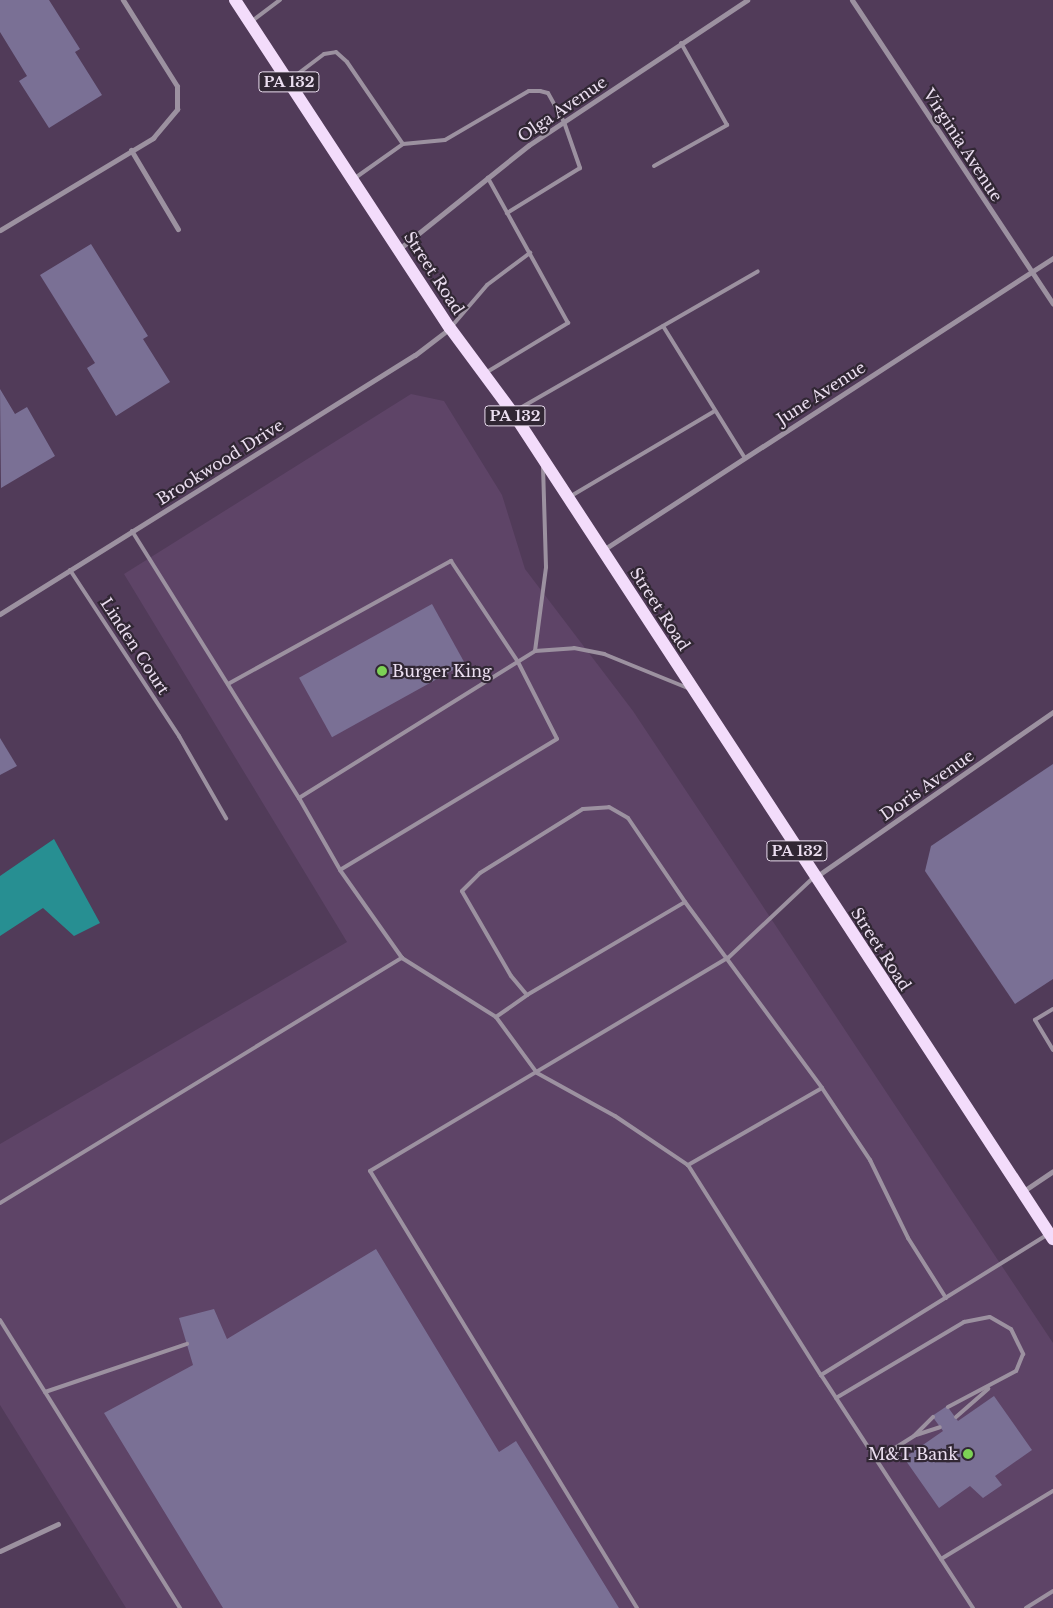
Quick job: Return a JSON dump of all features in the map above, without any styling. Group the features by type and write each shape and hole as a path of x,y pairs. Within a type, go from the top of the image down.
{"main road":[{"name":"Street Road","path":"235,0 450,328 513,413 814,878 1051,1236"}],"street":[{"path":"0,230 153,138 177,110 178,86 123,0"},
{"name":"Olga Avenue","path":"398,249 488,178 564,122 747,0"},
{"name":"Virginia Avenue","path":"852,0 1053,304"},
{"path":"131,150 178,230"},
{"name":"June Avenue","path":"603,550 1053,258"},
{"name":"Brookwood Drive","path":"0,613 415,355 450,328"},
{"name":"Doris Avenue","path":"814,878 1053,712"},
{"path":"1022,1192 1053,1171"},
{"path":"0,1551 58,1524"}],"lane":[{"path":"250,22 280,0"},
{"path":"654,166 727,125 681,43"},
{"path":"289,81 324,54 336,52 348,62 402,144"},
{"path":"353,180 402,144 445,140 529,91 548,93 564,122 580,168 507,213"},
{"path":"484,373 568,323 488,178"},
{"path":"450,328 486,285 530,254"},
{"path":"513,413 758,271"},
{"path":"663,326 744,458"},
{"path":"568,498 715,411"},
{"path":"535,651 546,567 543,461"},
{"path":"132,531 299,798 340,870 402,958 496,1017 537,1073 615,1116 688,1165 821,1375 973,1608"},
{"path":"228,684 451,561 518,662 557,739 340,870"},
{"name":"Linden Court","path":"70,570 179,736 226,818"},
{"path":"299,798 535,651 574,648 604,654 694,691"},
{"path":"527,995 511,976 462,891 480,873 584,809 609,807 628,818 685,902 822,1088 870,1160 908,1238 946,1298"},
{"path":"637,1608 370,1171 728,958 814,878"},
{"path":"496,1017 527,995 685,902"},
{"path":"0,1203 402,958"},
{"path":"1053,1009 1035,1020 1053,1050"},
{"path":"688,1165 822,1088"},
{"path":"821,1375 1051,1236"},
{"path":"836,1398 964,1322 990,1317 1011,1329 1023,1354 1016,1371 988,1389 956,1417"},
{"path":"0,1320 180,1608"},
{"path":"45,1392 187,1344"},
{"path":"948,1408 972,1394 988,1389"},
{"path":"876,1460 914,1436 933,1417"},
{"path":"914,1436 940,1427"},
{"path":"941,1559 1053,1491"},
{"path":"1026,1608 1053,1591"}],"shaded area":[{"path":"411,394 444,401 502,495 525,569 633,711 1053,1343 1053,1608 126,1608 0,1405 0,1144 347,942 124,574"},
{"path":"54,839 100,923 74,936 43,908 0,936 0,876"}],"building":[{"path":"0,0 49,0 80,49 75,52 102,95 49,128 19,81 27,76 0,32"},
{"path":"91,244 148,336 143,339 170,382 116,416 87,368 95,363 40,275"},
{"path":"0,389 15,414 27,407 55,456 1,488"},
{"name":"Burger King","path":"432,604 465,663 332,737 299,678"},
{"path":"0,738 17,766 0,775"},
{"path":"1053,764 1053,979 1015,1004 925,871 931,846"},
{"path":"376,1249 499,1452 516,1441 619,1608 223,1608 104,1413 193,1365 179,1318 214,1309 227,1339"},
{"name":"M&T Bank","path":"994,1396 1032,1450 995,1476 1002,1485 983,1498 970,1486 939,1508 904,1458 943,1431 932,1416 947,1406 958,1421"}],"place":[{"name":"Burger King","path":"382,671"},
{"name":"M&T Bank","path":"968,1454"}]}
